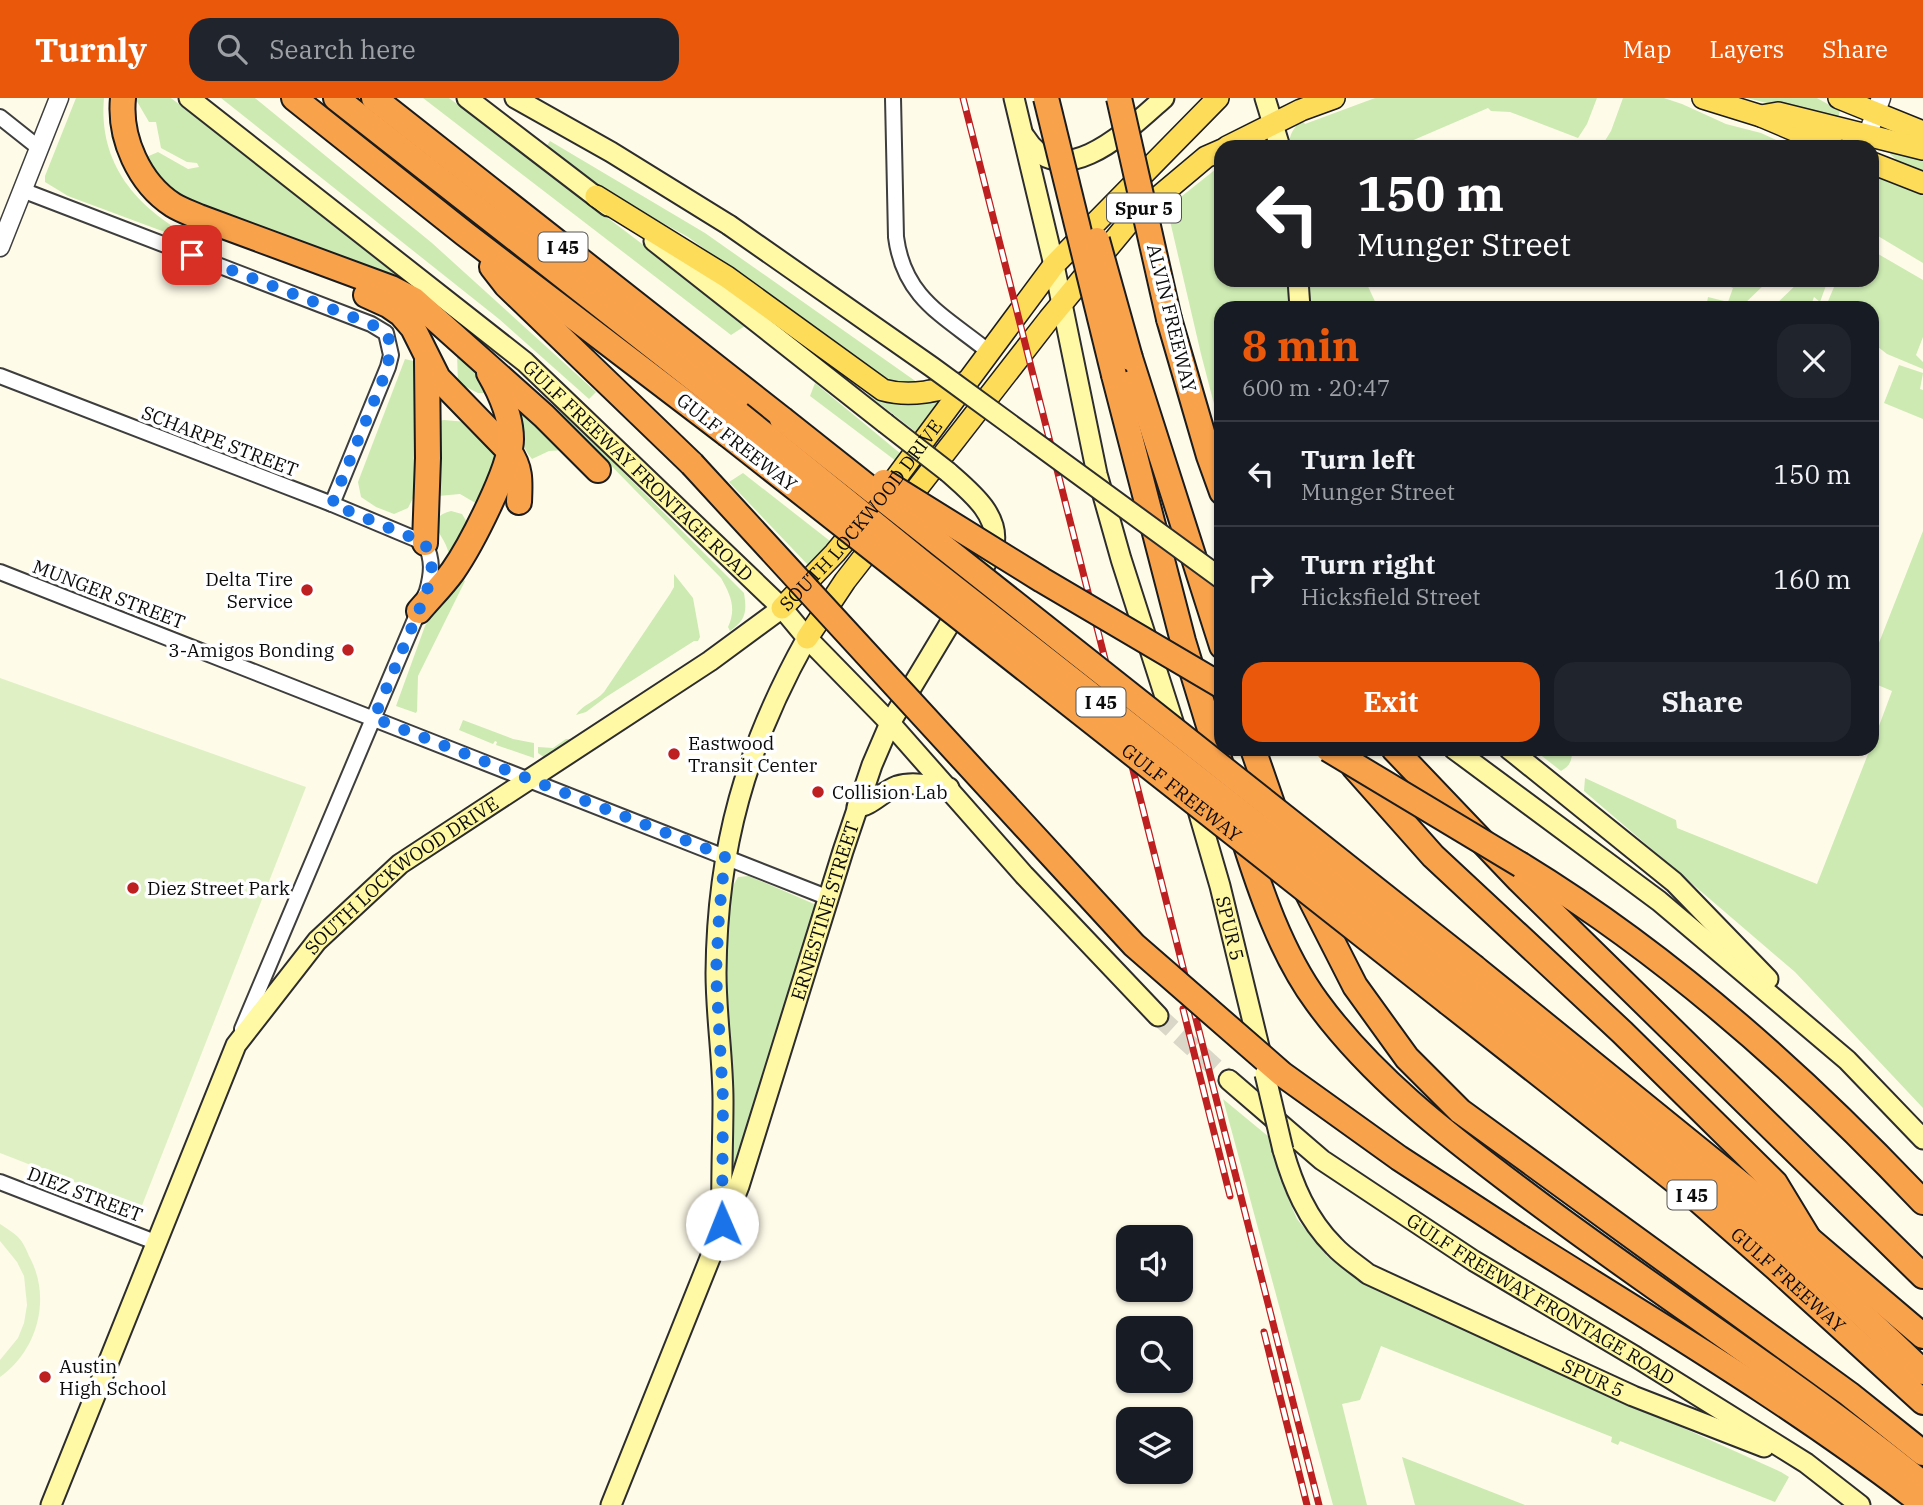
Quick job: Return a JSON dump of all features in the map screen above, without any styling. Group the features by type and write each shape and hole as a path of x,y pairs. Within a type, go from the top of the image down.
{"highway":[{"path":"110,98 110,123 115,145 135,185 153,204 173,218 196,222 391,288 414,300 544,416 598,470"},
{"path":"123,98 122,121 139,168 154,189 173,205 196,222 388,305 413,328 427,360 450,391 517,462 521,475 519,502"},
{"name":"GULF FREEWAY","path":"295,98 466,234 740,415 782,419 1463,986 1923,1402"},
{"name":"GULF FREEWAY","path":"336,98 616,316 1685,1162 1808,1265 1923,1372"},
{"name":"GULF FREEWAY","path":"374,98 740,415"},
{"path":"1046,98 1122,367 1214,624"},
{"path":"1056,98 1122,367 1183,641 1214,741"},
{"name":"ALVIN FREEWAY","path":"1119,98 1169,319 1209,456"},
{"path":"466,234 506,285 692,464 1134,946 1282,1074 1399,1158 1523,1239 1892,1470 1923,1484"},
{"path":"425,543 427,360"},
{"path":"419,611 453,572 467,548 499,481 509,451 511,434 504,404 484,363"},
{"path":"450,391 520,407 544,416"},
{"path":"782,419 1042,580 1214,681"},
{"path":"1209,456 1214,466"},
{"path":"1209,456 1214,470"},
{"path":"1219,756 1258,882 1287,951 1317,1001 1374,1068 1433,1124 1570,1228 1815,1401 1892,1470 1923,1504"},
{"path":"1256,756 1268,797 1310,902 1355,986 1407,1058 1460,1111 1849,1394 1923,1452"},
{"path":"1340,756 1552,884 1727,1013 1886,1162 1923,1202"},
{"path":"1346,756 1433,856 1622,1032 1775,1183 1809,1239"},
{"path":"1401,756 1529,889 1923,1276"},
{"name":"GULF FREEWAY","path":"1463,986 1809,1239 1923,1336"}],"main road":[{"name":"GULF FREEWAY FRONTAGE ROAD","path":"189,98 525,362 782,608 949,788 1024,875 1158,1016"},
{"path":"467,98 596,196 727,277 884,390 898,394 915,394 967,382"},
{"path":"515,98 611,152 729,225 932,367 1214,573"},
{"name":"Spur 5","path":"1014,98 1054,265 1097,474 1213,860 1293,1185 1311,1218 1334,1247 1368,1274 1633,1396 1806,1463"},
{"path":"1022,133 1032,149 1051,160 1083,158 1112,143 1164,98"},
{"name":"SOUTH LOCKWOOD DRIVE","path":"51,1505 236,1045 317,941 400,864 710,661 782,608 861,522 1054,265 1218,98"},
{"path":"1265,98 1278,140"},
{"path":"1241,140 1301,110 1334,98"},
{"path":"1703,98 1761,116 1818,140"},
{"path":"1839,98 1878,106 1923,132"},
{"path":"1761,116 1778,113 1862,140"},
{"path":"1879,143 1923,149"},
{"name":"SOUTH LOCKWOOD DRIVE","path":"807,638 845,581 1061,304 1131,220 1214,154"},
{"path":"1879,166 1923,183"},
{"name":"ERNESTINE STREET","path":"596,196 948,471 985,508 995,529 994,546 985,565 890,723 857,807 739,1186 611,1505"},
{"name":"ERNESTINE STREET","path":"722,1224 723,1099 716,973 725,856 742,783 773,703 807,638"},
{"path":"1463,756 1659,901 1847,1059"},
{"path":"1518,756 1674,882 1923,1139"},
{"path":"857,807 864,807 879,795 900,785 911,783 949,788"},
{"name":"GULF FREEWAY FRONTAGE ROAD","path":"1229,1080 1322,1160 1474,1262 1636,1357 1806,1463 1860,1505"}],"street":[{"path":"0,247 59,98"},
{"path":"893,98 895,237 898,257 906,276 920,296 989,352"},
{"path":"1865,140 1878,106"},
{"path":"0,117 39,148"},
{"path":"22,190 371,324 386,333 390,342 388,367 332,504"},
{"name":"SCHARPE STREET","path":"0,376 332,504 425,543"},
{"path":"236,1045 419,611 431,577 431,556 425,543"},
{"name":"MUNGER STREET","path":"0,572 829,898"},
{"name":"DIEZ STREET","path":"0,1182 155,1242"}],"green space":[{"path":"76,98 104,98 107,143 125,181 138,198 154,212 191,237 189,241 68,196 45,182"},
{"path":"135,98 171,98 436,304 585,434 744,593 745,610 739,623 730,631 728,627 732,614 731,601 721,578 589,443 438,310 192,206 170,191 144,158 158,152 188,169 199,167 197,163 187,162 161,148 156,122 149,122"},
{"path":"221,98 255,98 432,243 596,392 589,399 499,319"},
{"path":"423,98 449,98 748,324 731,335"},
{"path":"1375,98 1597,98 1587,124 1578,138 1510,112 1491,111 1488,108 1414,140 1290,140 1296,126 1302,120 1305,124"},
{"path":"1623,98 1664,98 1726,124 1776,140 1605,140"},
{"path":"1747,98 1817,98 1840,111 1837,121"},
{"path":"550,141 705,233 921,385 889,383 688,237 612,195 546,147"},
{"path":"1892,147 1923,154 1923,173 1901,164 1890,154"},
{"path":"1214,171 1214,287 1290,287 1290,301 1214,301 1214,404 1201,354 1167,208"},
{"path":"1879,176 1923,194 1923,263 1879,237"},
{"path":"1879,254 1923,280 1923,337 1916,355 1923,362 1923,369 1887,354 1879,348 1879,301 1828,301 1834,287 1879,287"},
{"path":"1307,287 1368,287 1375,301 1308,301"},
{"path":"1730,287 1762,287 1747,301 1728,301 1733,288"},
{"path":"1794,287 1825,287 1820,301 1814,297 1813,301 1779,301"},
{"path":"1708,297 1724,301 1707,301"},
{"path":"457,354 473,362 491,393 478,393 458,383"},
{"path":"405,359 413,361 415,494 408,508 394,514 361,497 358,482"},
{"path":"1899,365 1923,373 1920,389 1923,390 1923,419 1884,403"},
{"path":"815,383 901,454 896,461 810,396"},
{"path":"867,394 889,402 940,398 916,432"},
{"path":"517,413 534,418 565,450 549,451 532,459 523,443"},
{"path":"439,421 467,422 494,450 496,464 479,505 460,494 438,496"},
{"path":"743,473 830,541 809,566 729,482"},
{"path":"451,511 462,514 468,524 450,560 436,523 442,514"},
{"path":"1923,531 1923,1108 1795,972 1584,791 1585,778 1676,820 1677,828 1817,884 1867,756 1879,756 1879,726 1892,691 1879,686 1879,643"},
{"path":"674,574 693,598 700,637 698,641 694,641 586,712 576,715 604,692 670,594 674,587"},
{"path":"459,577 465,581 418,676 417,711 416,713 396,706 425,626 437,604"},
{"name":"Diez Street Park","path":"0,678 306,787 141,1208 0,1153"},
{"path":"463,720 513,739 534,743 534,758 496,745 495,741 493,744 459,730"},
{"path":"566,739 574,739 545,758 538,753 538,747 553,748"},
{"path":"1542,756 1571,756 1567,767 1561,771"},
{"path":"749,876 821,907 731,1181 734,1117 726,993 727,945 731,889 738,877"},
{"path":"1223,1099 1269,1137 1280,1179 1297,1219 1327,1256 1364,1284 1781,1472 1789,1477 1775,1502 1620,1441 1618,1445 1611,1442 1612,1437 1381,1346 1360,1400 1342,1404 1367,1505 1333,1505"},
{"path":"0,1224 18,1237 26,1248 40,1288 40,1305 32,1338 13,1366 0,1377 0,1360 18,1338 27,1305 24,1276 17,1262 0,1241"},
{"path":"1402,1457 1525,1505 1415,1505"}],"tunnel":[{"path":"1158,1016 1229,1080"}],"railway":[{"path":"963,98 1319,1505"},
{"path":"1183,1009 1230,1196"},
{"path":"1264,1332 1307,1505"}],"place":[{"name":"Delta Tire Service","path":"307,590"},
{"name":"3-Amigos Bonding","path":"348,650"},
{"name":"Eastwood Transit Center","path":"674,754"},
{"name":"Collision Lab","path":"818,792"},
{"name":"Diez Street Park","path":"133,888"},
{"name":"Austin High School","path":"45,1377"}],"route":[{"path":"192,255 371,324 386,333 390,342 388,367 332,504 425,543 432,565 427,591 374,718 725,856 716,973 723,1099 722,1224"}]}
